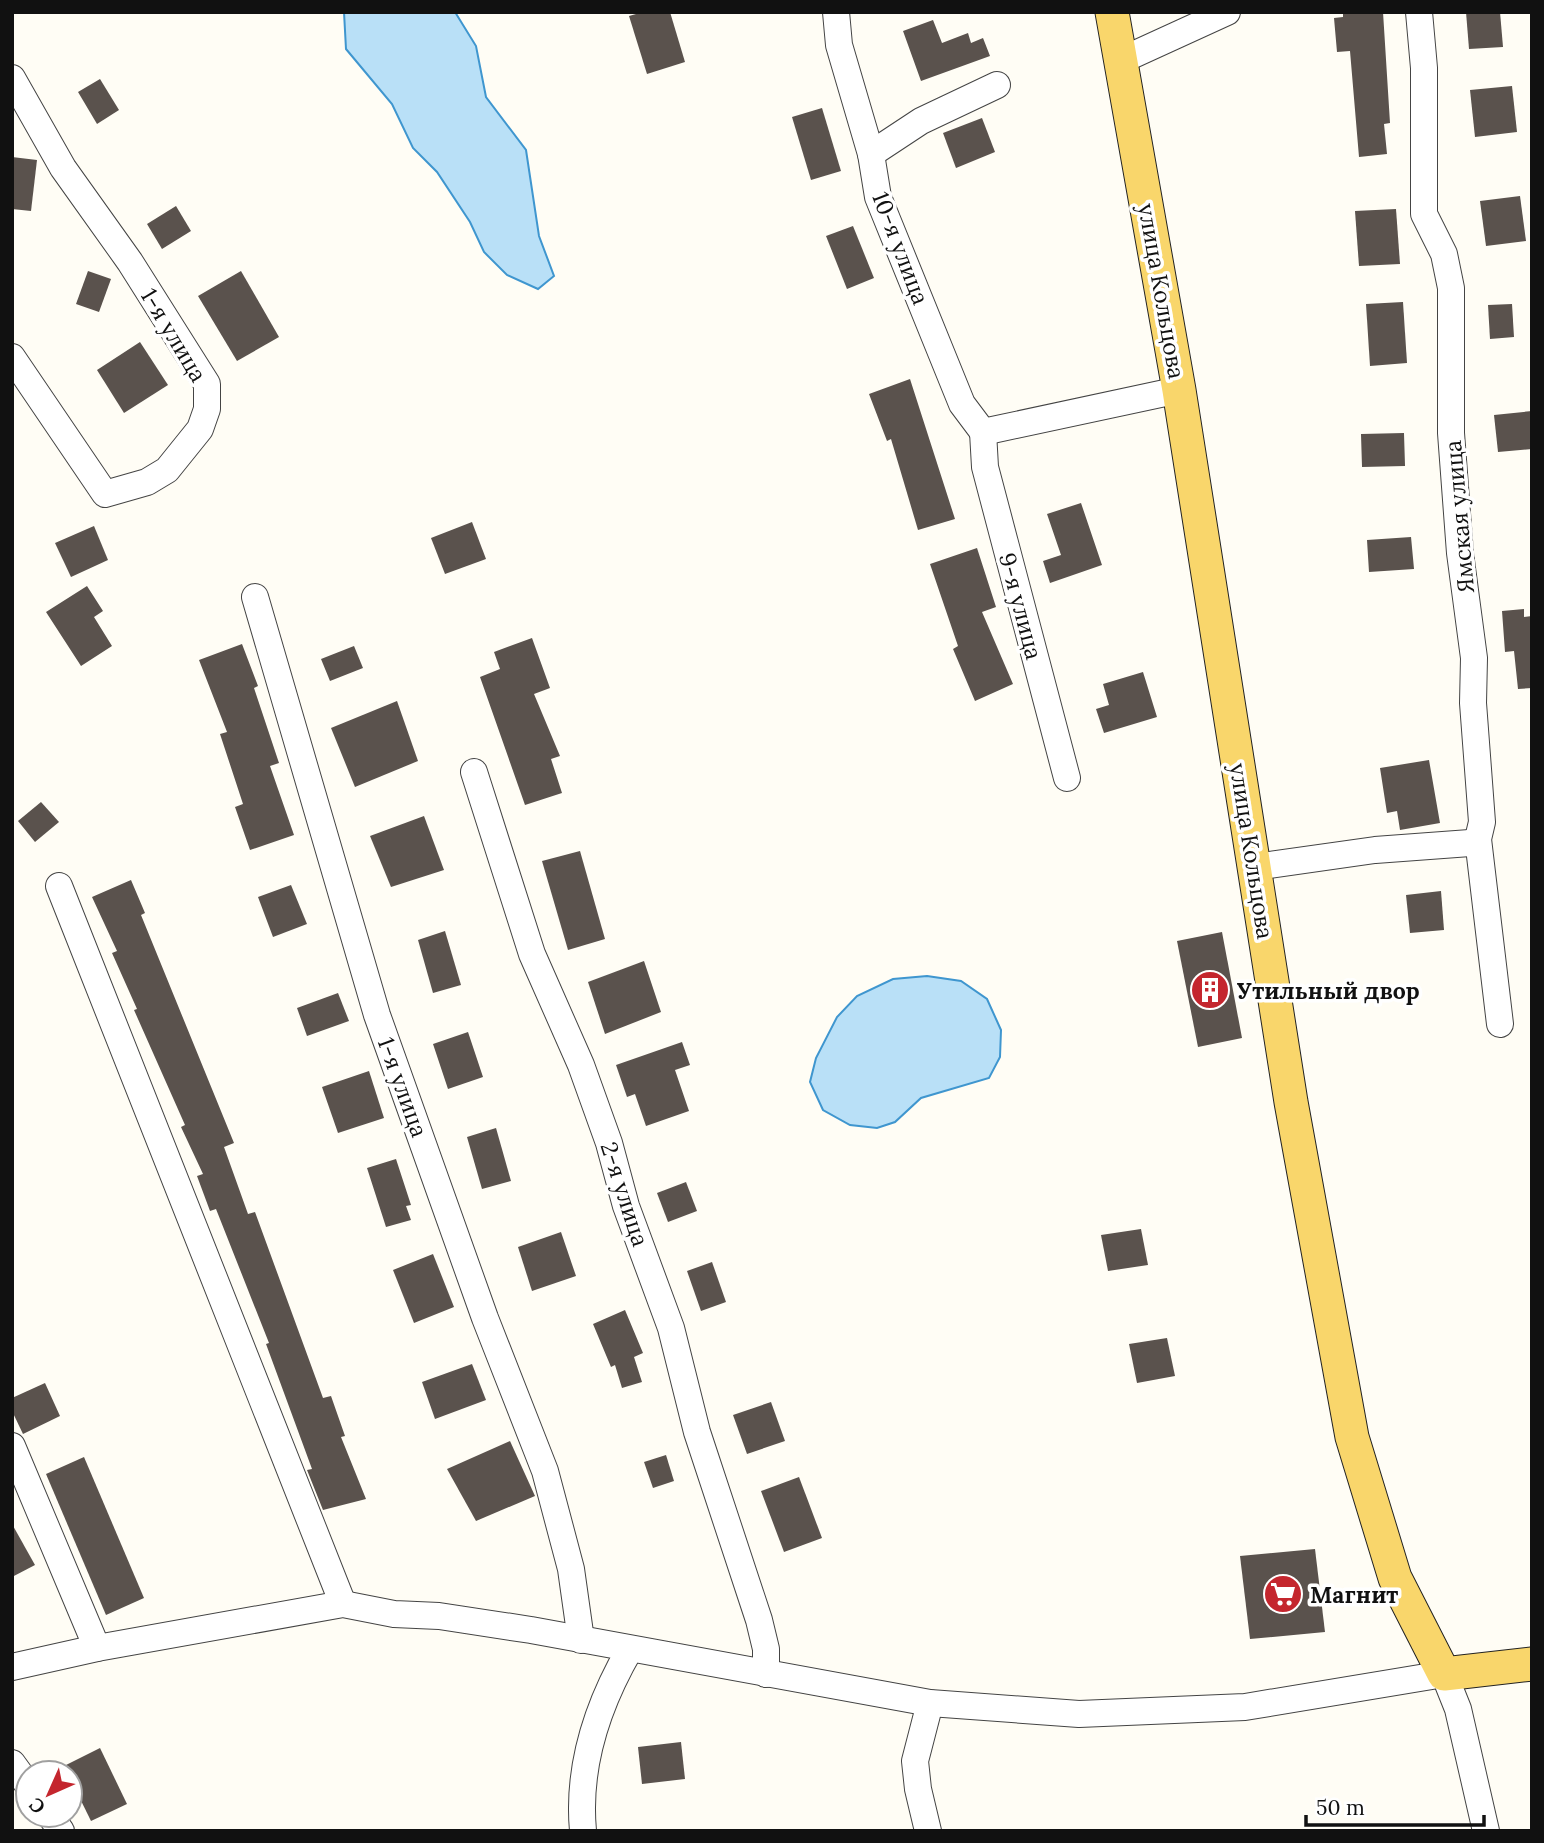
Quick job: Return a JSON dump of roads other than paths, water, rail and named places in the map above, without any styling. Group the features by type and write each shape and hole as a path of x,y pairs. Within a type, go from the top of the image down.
{"main road":[{"name":"улица Кольцова","path":"1112,12 1179,390 1291,1102 1352,1437 1395,1577 1444,1674"},
{"path":"1444,1674 1532,1664"}],"street":[{"name":"10-я улица","path":"836,12 839,45 871,154 878,197 962,404 983,432"},
{"path":"1122,60 1227,12"},
{"name":"Ямская улица","path":"1419,12 1424,68 1424,214 1444,254 1451,288 1451,433 1460,553 1474,658 1473,703 1482,822 1478,839 1500,1024"},
{"name":"1-я улица","path":"12,78 63,168 130,262 206,384 207,409 200,429 167,470 146,482 106,494 12,357"},
{"path":"871,154 921,121 997,85"},
{"path":"983,432 1179,390"},
{"name":"9-я улица","path":"983,432 985,467 1067,778"},
{"name":"1-я улица","path":"255,597 377,1015 485,1318 545,1471 571,1569 581,1640"},
{"name":"2-я улица","path":"474,772 532,954 580,1065 609,1143 626,1206 671,1328 697,1432 759,1620 766,1649 765,1674"},
{"path":"1255,867 1375,850 1470,843 1478,839"},
{"path":"59,886 343,1604"},
{"path":"12,1446 97,1648"},
{"path":"12,1667 97,1648 343,1604 394,1615 439,1616 930,1703 1079,1714 1245,1707 1444,1674 1458,1709 1486,1831"},
{"path":"583,1831 587,1752 607,1689 631,1649"},
{"path":"928,1831 918,1789 915,1761 930,1703"}],"water":[{"path":"344,12 455,12 476,46 486,97 526,150 539,236 554,276 538,289 507,275 484,252 470,222 437,172 413,148 392,104 346,49"},
{"path":"927,976 961,981 987,999 1001,1030 1000,1057 989,1078 921,1098 895,1122 877,1128 850,1125 823,1110 810,1082 816,1058 837,1017 857,996 893,979"}],"place":[{"name":"Утильный двор","path":"1210,990"},
{"name":"Магнит","path":"1283,1594"}]}
